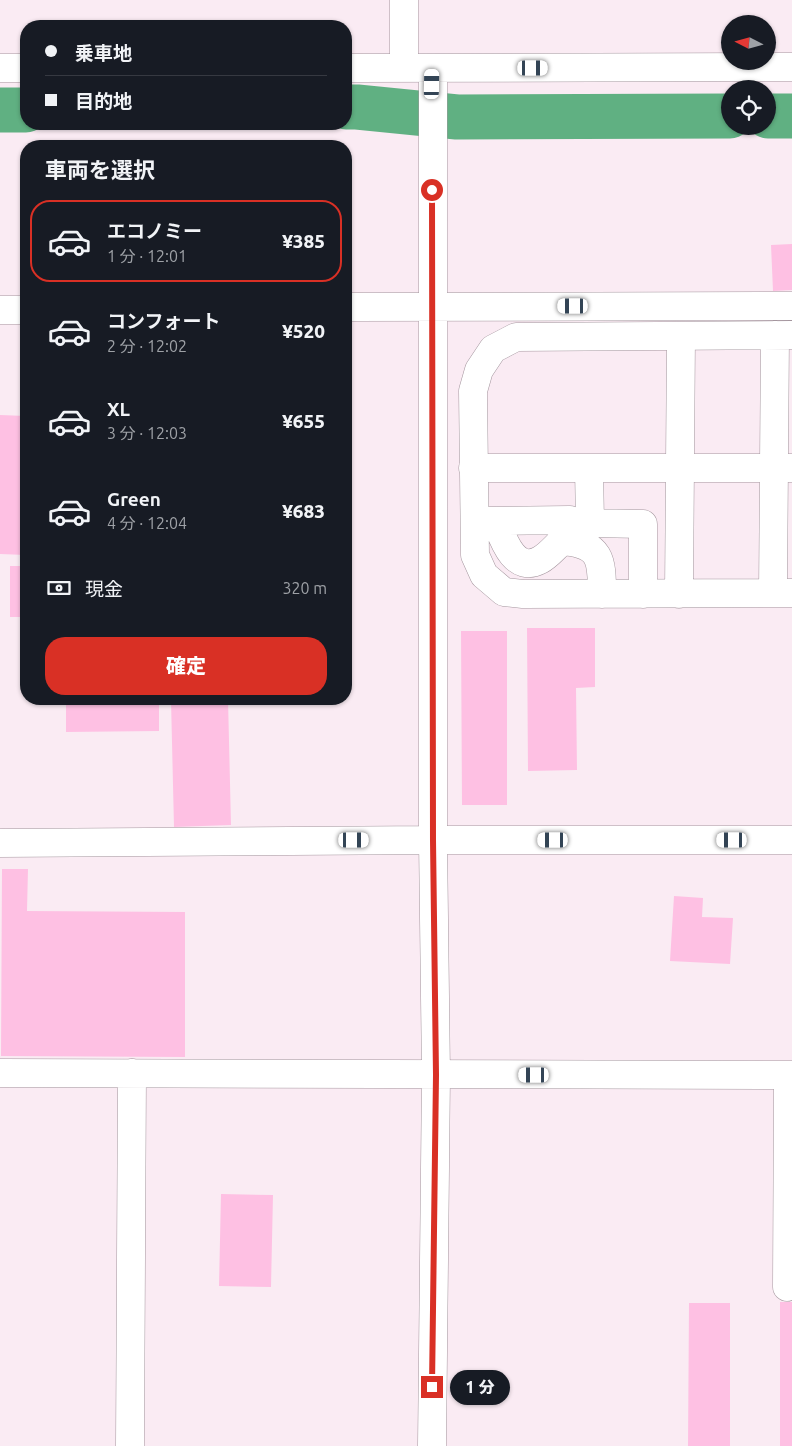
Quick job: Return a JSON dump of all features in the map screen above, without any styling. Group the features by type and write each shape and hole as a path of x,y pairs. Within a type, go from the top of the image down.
{"street":[{"path":"404,0 404,68"},
{"path":"352,68 792,67"},
{"path":"0,68 20,68"},
{"path":"432,1446 436,1075 433,840 433,68"},
{"path":"352,307 792,306"},
{"path":"0,310 20,310"},
{"path":"783,335 782,593 523,594 504,592 484,575 475,555 485,521 473,468 473,391 479,370 493,349 516,337 681,336 783,335"},
{"path":"679,594 681,336"},
{"path":"473,468 680,469 783,478"},
{"path":"589,468 590,523 643,524 644,594"},
{"path":"485,521 570,520"},
{"path":"485,521 503,538 514,558 528,563 540,560 562,541 579,542 592,549 602,567 602,594"},
{"path":"0,843 792,840"},
{"path":"0,1072 790,1075 787,1287"},
{"path":"130,1446 132,1073"}],"building":[{"path":"792,244 792,290 773,291 771,245"},
{"path":"0,415 20,416 20,555 0,554"},
{"path":"10,566 20,566 20,617 10,617"},
{"path":"527,628 595,628 595,687 576,688 577,770 528,771"},
{"path":"461,631 507,631 507,805 462,805"},
{"path":"66,705 159,705 159,731 66,732"},
{"path":"171,705 228,705 231,825 174,827"},
{"path":"2,869 28,869 27,911 185,912 185,1057 1,1056"},
{"path":"674,896 703,898 702,917 733,918 730,964 670,961"},
{"path":"221,1194 273,1195 271,1287 219,1286"},
{"path":"780,1302 792,1302 792,1446 780,1446"},
{"path":"689,1303 730,1303 730,1446 688,1446"}],"waterway":[{"path":"352,107 457,117 721,116"},
{"path":"0,110 20,110"},
{"path":"776,116 792,116"}],"route":[{"path":"432,190 433,840 436,1075 432,1387"}]}
